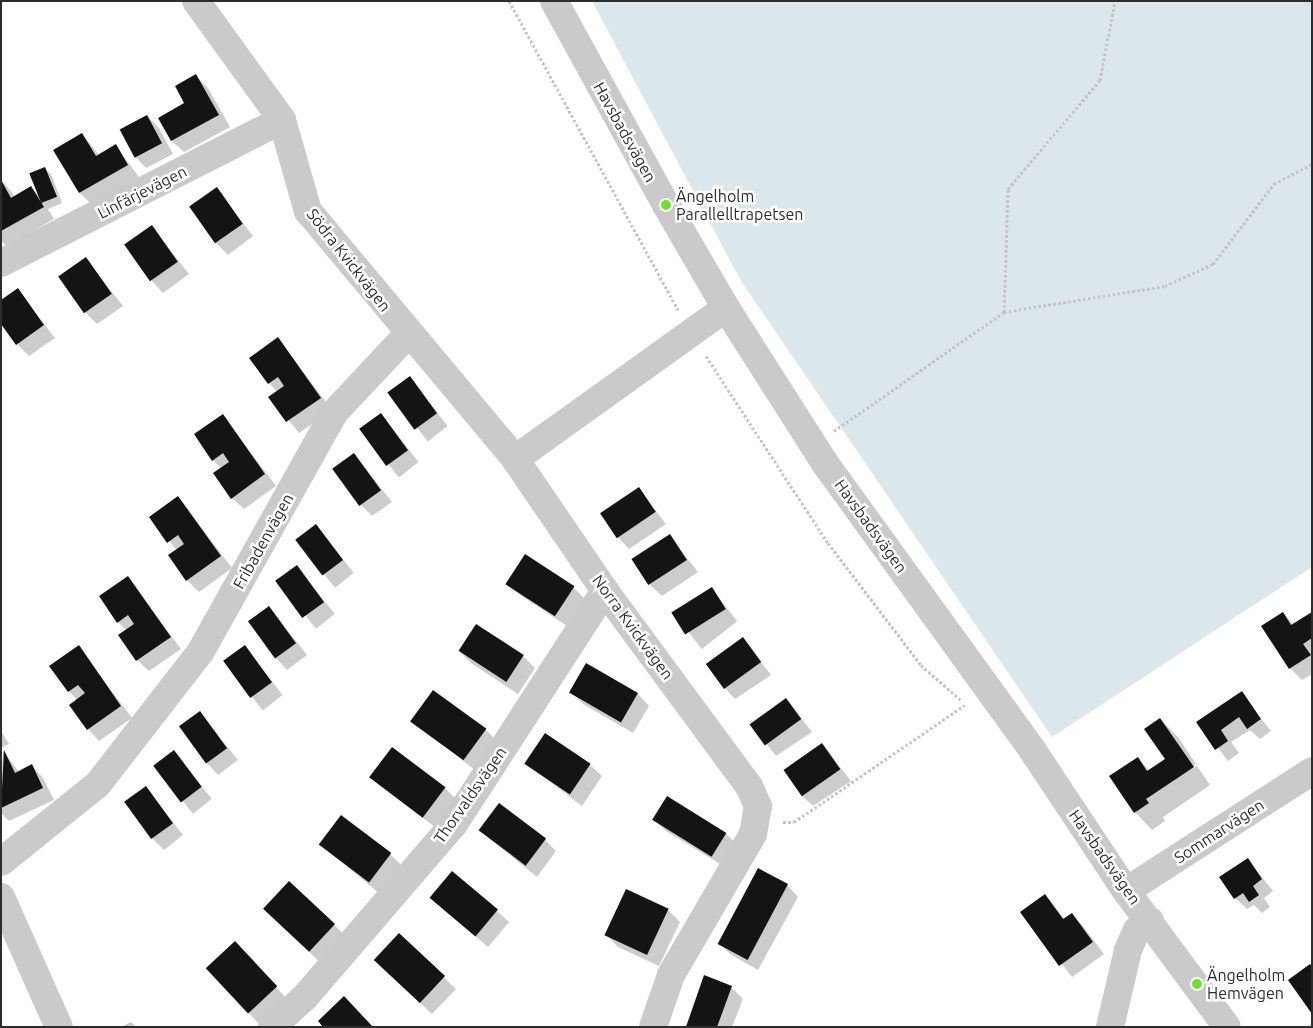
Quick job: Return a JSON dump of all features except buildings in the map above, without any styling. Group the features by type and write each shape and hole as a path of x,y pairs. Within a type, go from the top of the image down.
{"street":[{"name":"Södra Kvickvägen","path":"196,1 282,120 308,211 408,334"},
{"name":"Havsbadsvägen","path":"554,1 726,308 814,445 1032,751 1126,892 1150,921 1227,1027"},
{"name":"Linfärjevägen","path":"1,263 282,120"},
{"path":"408,334 515,460 726,308"},
{"name":"Fribadenvägen","path":"1,862 98,784 195,659 334,413 408,334"},
{"name":"Norra Kvickvägen","path":"515,460 605,591 749,786 758,806 753,834 671,975 653,1027"},
{"name":"Thorvaldsvägen","path":"272,1027 305,997 454,824 605,591"},
{"name":"Sommarvägen","path":"1126,892 1312,771"},
{"path":"1,897 59,1027"},
{"path":"1110,1027 1128,950 1137,930 1150,921"}],"path":[{"path":"1004,312 1008,189 1100,80 1115,1"},
{"path":"814,445 1004,312 1165,286 1213,264 1274,184 1312,164"},
{"path":"755,822 794,822 965,704"}],"shaded area":[{"path":"592,1 1312,1 1312,567 1052,737 741,281"}],"place":[{"name":"Ängelholm Parallelltrapetsen","path":"666,205"},
{"name":"Ängelholm Hemvägen","path":"1197,984"}]}
